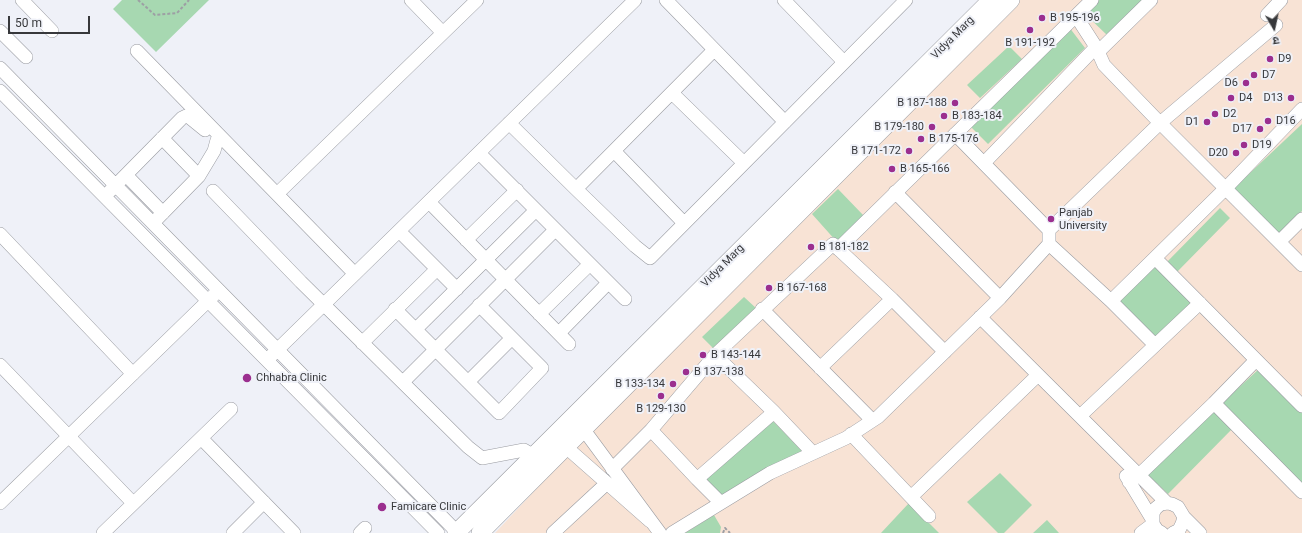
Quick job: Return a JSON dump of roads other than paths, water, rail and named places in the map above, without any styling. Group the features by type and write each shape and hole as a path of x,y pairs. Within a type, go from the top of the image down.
{"main road":[{"name":"Vidya Marg","path":"457,533 991,0"},
{"name":"Vidya Marg","path":"480,533 1011,0"}],"street":[{"path":"22,0 52,31"},
{"path":"411,0 443,33"},
{"path":"277,194 477,0"},
{"path":"267,360 635,0"},
{"path":"666,0 785,122"},
{"path":"784,0 844,62"},
{"path":"509,123 635,246 650,258 906,0"},
{"path":"838,249 1092,0"},
{"path":"984,163 1097,49 1151,0"},
{"path":"1049,230 1160,123 1271,20 1281,0"},
{"path":"1076,16 1097,49 1104,65 1302,265"},
{"path":"0,31 26,57"},
{"path":"576,189 714,50"},
{"path":"137,51 220,139 277,194 355,274"},
{"path":"0,68 457,533"},
{"path":"0,90 438,533"},
{"path":"672,93 744,163"},
{"path":"1111,301 1226,188 1302,109"},
{"path":"105,197 115,185 182,118 186,116 189,117 220,139"},
{"path":"672,533 770,473 850,434 872,420 902,395 1000,298 1049,244 1049,230 955,134"},
{"path":"162,138 199,176"},
{"path":"153,223 199,176 220,139"},
{"path":"614,151 684,223"},
{"path":"479,153 625,299"},
{"path":"126,175 162,213"},
{"path":"466,240 517,190"},
{"path":"213,191 324,305 468,447 482,458 524,450 534,456"},
{"path":"895,192 1000,298"},
{"path":"429,202 569,344"},
{"path":"416,329 536,210"},
{"path":"1279,242 1302,219"},
{"path":"403,382 555,230"},
{"path":"399,231 457,289"},
{"path":"0,234 133,374"},
{"path":"612,469 651,430 715,355 762,309 833,244 892,299 945,352"},
{"path":"1049,244 1111,301 1155,345"},
{"path":"1155,258 1256,360 1300,400"},
{"path":"539,314 590,264"},
{"path":"362,343 437,269"},
{"path":"558,333 608,283"},
{"path":"0,503 219,290"},
{"path":"820,368 892,299"},
{"path":"1080,416 1200,303"},
{"path":"395,309 499,413 542,368 479,305"},
{"path":"762,309 872,420"},
{"path":"980,317 1117,453 1134,479 1155,525"},
{"path":"468,382 512,338"},
{"path":"715,355 774,412 813,453"},
{"path":"1134,479 1214,403 1256,360"},
{"path":"1,367 133,503"},
{"path":"911,497 1038,375"},
{"path":"1214,403 1302,492"},
{"path":"103,533 232,409"},
{"path":"697,479 774,412"},
{"path":"650,521 566,447 563,426 584,430 660,533"},
{"path":"651,430 721,503"},
{"path":"850,434 929,516"},
{"path":"201,438 294,533"},
{"path":"1134,479 1167,503 1178,507 1184,516 1200,533"},
{"path":"554,533 607,482"},
{"path":"233,533 264,502"},
{"path":"1155,525 1153,513 1161,504 1167,503"},
{"path":"1179,532 1184,516"},
{"path":"1141,533 1155,525"}],"place":[{"name":"B 195-196","path":"1042,18"},
{"name":"B 191-192","path":"1030,30"},
{"name":"D9","path":"1270,59"},
{"name":"D7","path":"1254,75"},
{"name":"D6","path":"1246,83"},
{"name":"D4","path":"1231,98"},
{"name":"D13","path":"1291,98"},
{"name":"B 187-188","path":"955,103"},
{"name":"D2","path":"1215,114"},
{"name":"B 183-184","path":"944,116"},
{"name":"D16","path":"1268,121"},
{"name":"D1","path":"1207,122"},
{"name":"B 179-180","path":"932,127"},
{"name":"D17","path":"1260,129"},
{"name":"B 175-176","path":"921,139"},
{"name":"D19","path":"1244,145"},
{"name":"B 171-172","path":"909,151"},
{"name":"D20","path":"1236,153"},
{"name":"B 165-166","path":"892,169"},
{"name":"Panjab University","path":"1051,219"},
{"name":"B 181-182","path":"811,247"},
{"name":"B 167-168","path":"769,288"},
{"name":"B 143-144","path":"703,355"},
{"name":"B 137-138","path":"686,372"},
{"name":"Chhabra Clinic","path":"247,378"},
{"name":"B 133-134","path":"673,384"},
{"name":"B 129-130","path":"661,396"},
{"name":"Famicare Clinic","path":"382,507"}]}
